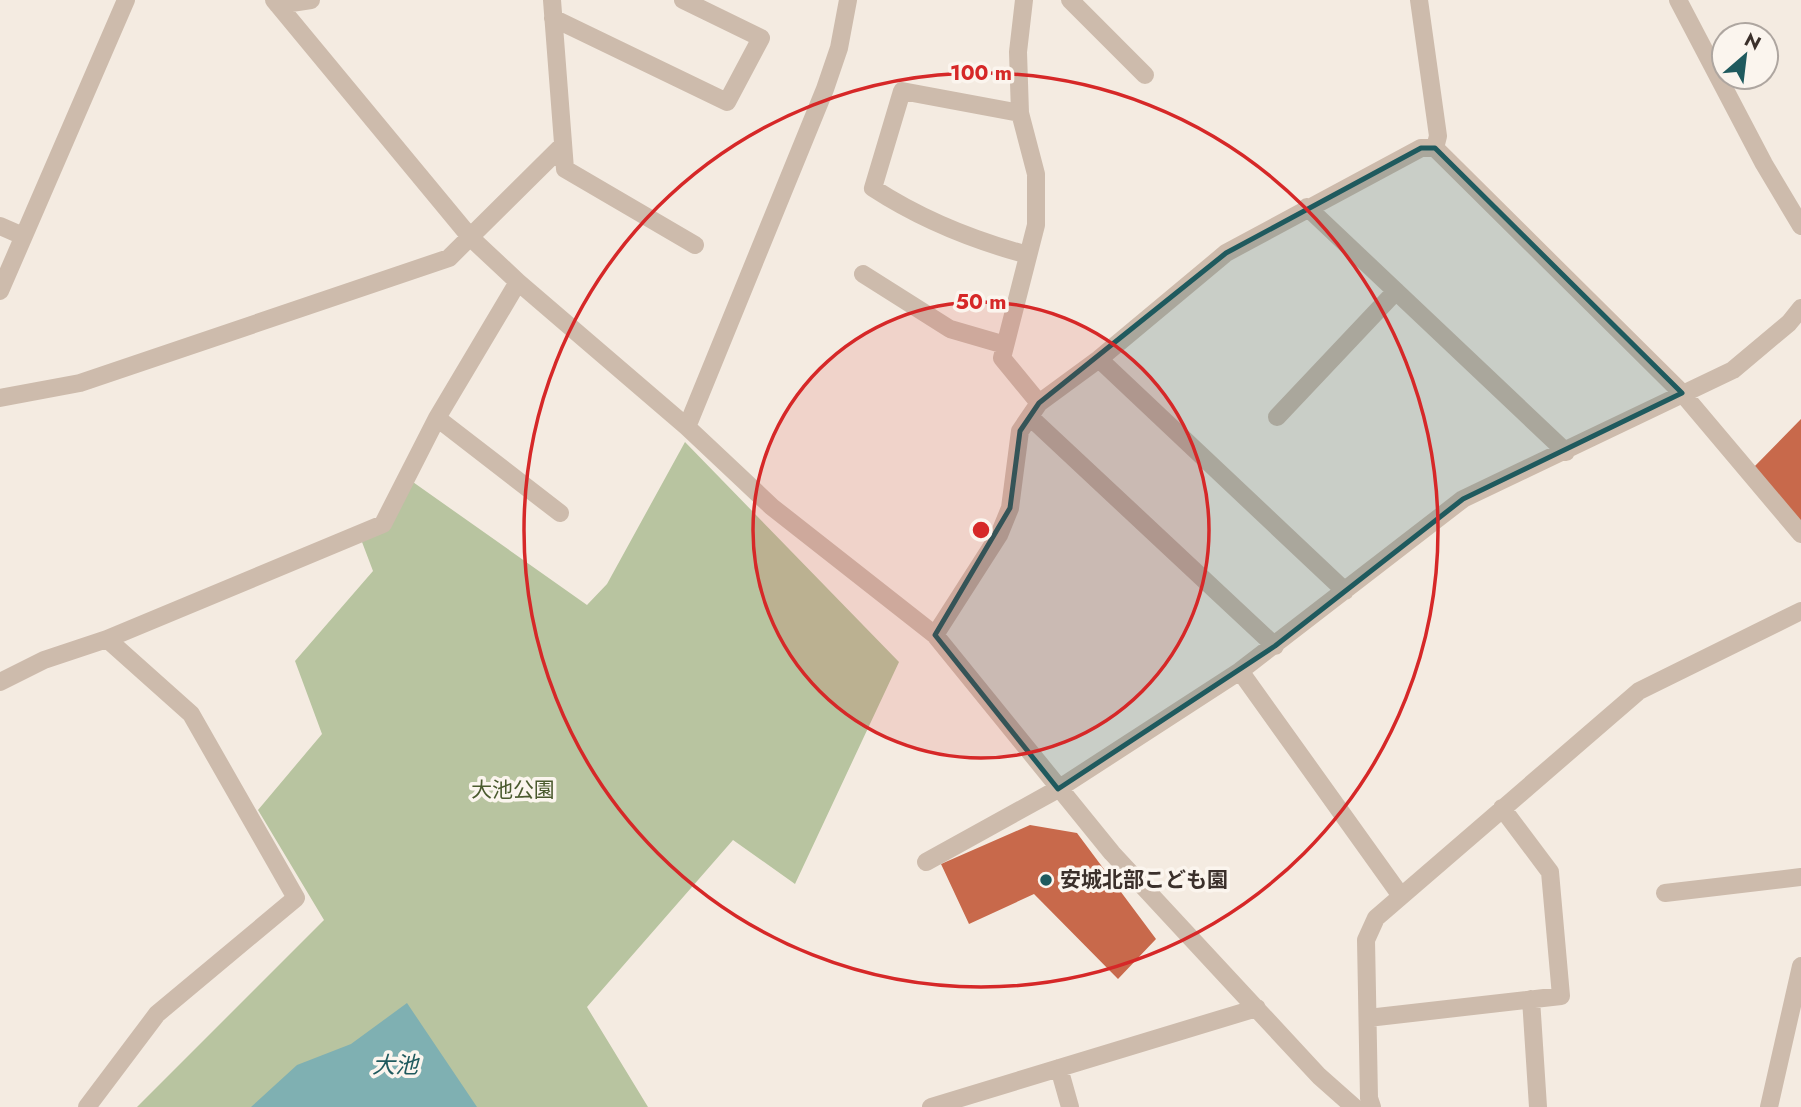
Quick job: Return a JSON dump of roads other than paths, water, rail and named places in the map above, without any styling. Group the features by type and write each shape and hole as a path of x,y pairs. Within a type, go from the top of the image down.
{"street":[{"path":"0,291 126,0"},
{"path":"276,3 311,0"},
{"path":"553,9 727,102 761,38 682,0"},
{"path":"687,427 825,89 839,48 848,0"},
{"path":"1024,0 1018,51 1020,113 1035,174 1037,225 1002,358 1034,410 1275,646"},
{"path":"1070,0 1145,75"},
{"path":"1419,0 1438,136 1435,148"},
{"path":"1678,0 1764,164 1801,226"},
{"path":"276,3 471,238 518,282 687,427 772,507 935,635 1112,853 1319,1076 1354,1107"},
{"path":"553,9 565,169 695,245"},
{"path":"1020,113 902,91 873,188 906,209 971,239 1028,256"},
{"path":"0,398 80,383 449,258 563,145"},
{"path":"935,635 999,535 1010,508 1020,431 1034,410 1226,253 1421,148 1435,148 1682,393 1801,534"},
{"path":"1307,207 1566,452"},
{"path":"0,226 23,236"},
{"path":"863,274 950,329 1005,345"},
{"path":"0,682 44,660 107,639 383,524 437,418 518,282"},
{"path":"1276,417 1395,291"},
{"path":"926,862 1058,789 1240,671 1463,499 1733,370 1788,323 1801,308"},
{"path":"1099,359 1345,591"},
{"path":"437,418 560,513"},
{"path":"1373,1107 1369,1098 1366,940 1376,918 1639,691 1801,611"},
{"path":"87,1107 157,1014 296,898 191,714 107,639"},
{"path":"1240,671 1401,896"},
{"path":"1368,1018 1561,996 1550,872 1502,808"},
{"path":"1665,894 1801,877"},
{"path":"1769,1107 1801,966"},
{"path":"1531,999 1538,1107"},
{"path":"931,1107 1257,1008"},
{"path":"1059,1068 1070,1107"}],"water":[{"name":"大池","path":"407,1003 477,1107 251,1107 297,1065 351,1044"}],"place":[{"name":"安城北部こども園","path":"1046,880"}],"park label":[{"name":"大池公園","path":"513,790"}]}
